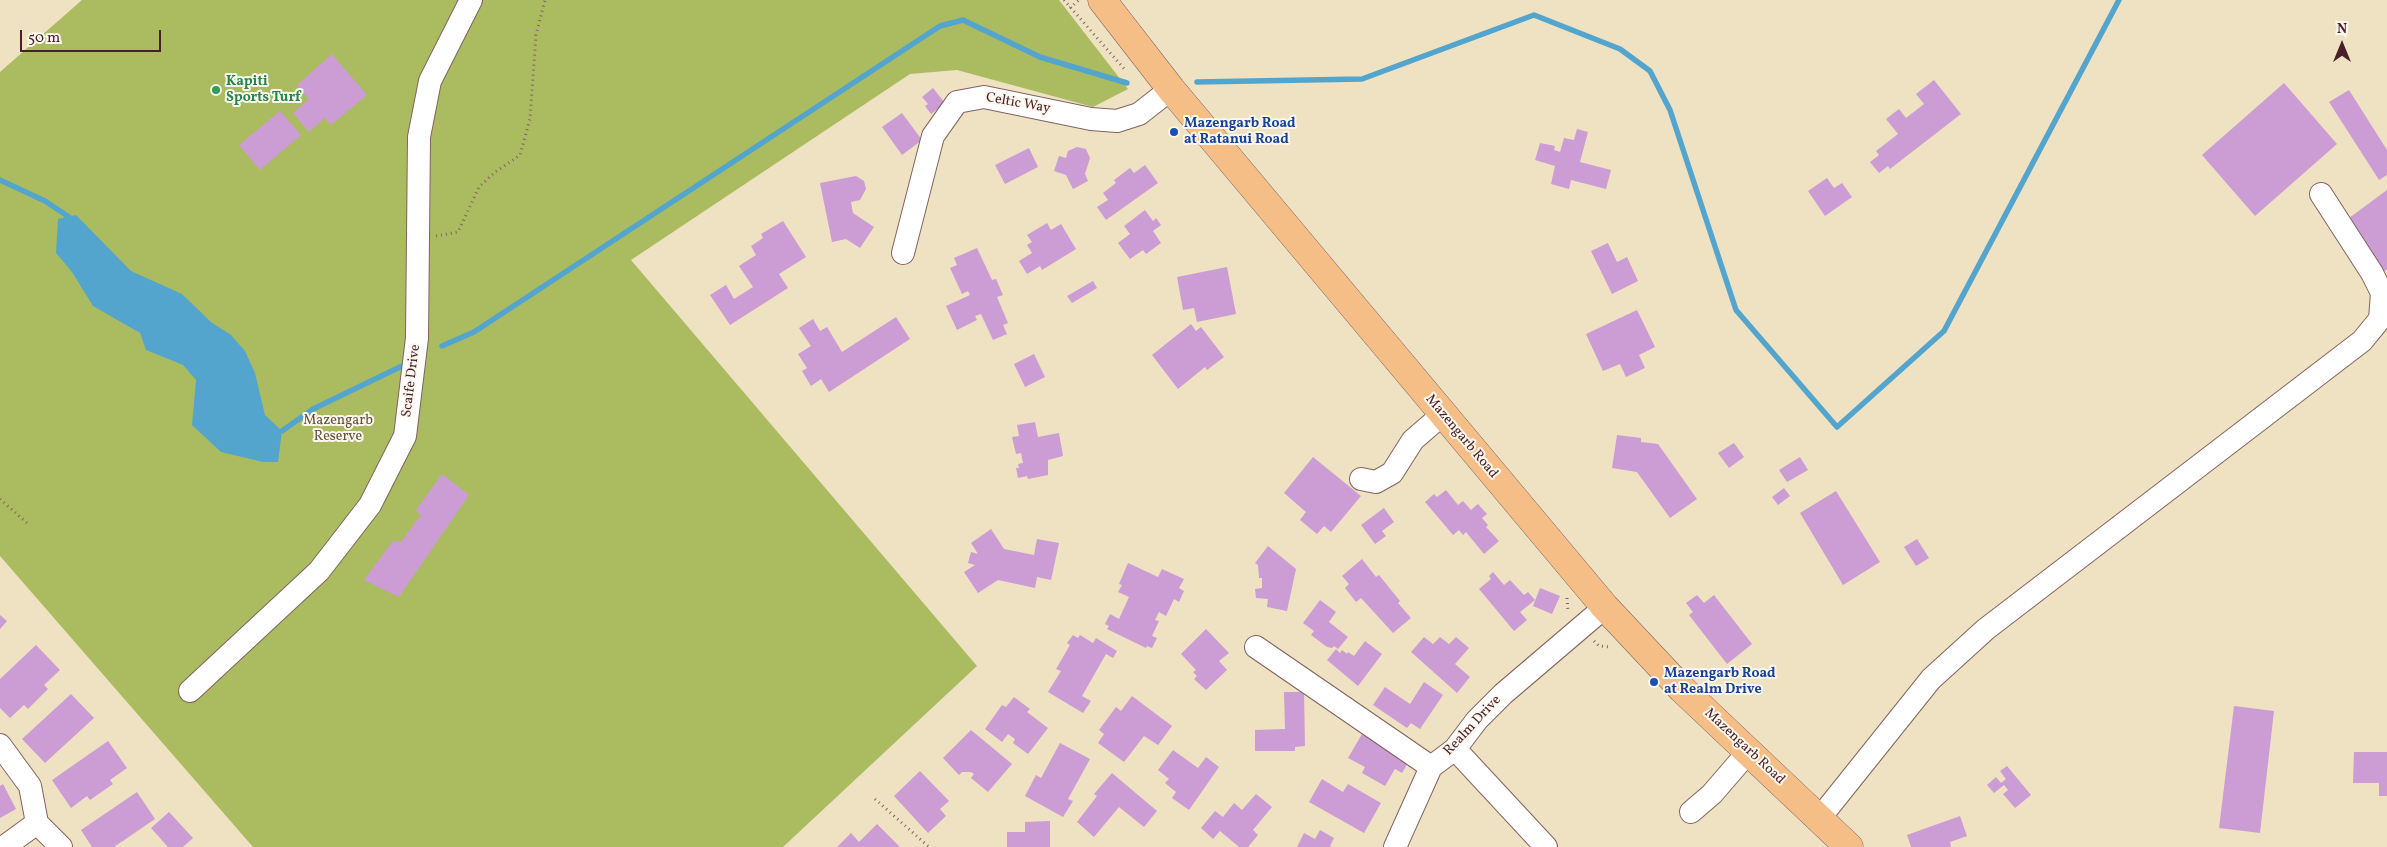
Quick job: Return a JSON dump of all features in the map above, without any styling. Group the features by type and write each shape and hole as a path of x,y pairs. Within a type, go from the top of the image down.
{"main road":[{"name":"Mazengarb Road","path":"1102,0 1171,89 1442,415 1605,607 1682,689 1849,847"}],"street":[{"name":"Scaife Drive","path":"190,691 319,571 370,505 405,436 417,338 419,137 430,81 471,0"},
{"name":"Celtic Way","path":"903,253 934,136 957,102 984,97 1091,119 1117,120 1139,114 1171,89"},
{"path":"1819,819 1931,679 1986,629 2362,341 2380,320 2382,293 2372,273 2321,194"},
{"path":"1361,479 1376,482 1392,472 1413,440 1442,415"},
{"name":"Realm Drive","path":"1395,847 1431,767 1455,749 1477,720 1503,694 1605,607"},
{"path":"1256,647 1431,767"},
{"path":"0,745 30,786 37,823 61,847"},
{"path":"1455,749 1546,847"},
{"path":"1691,812 1712,794 1749,752"},
{"path":"4,847 37,823"}],"path":[{"path":"419,240 458,232 479,187 494,173 520,156 530,119 536,34 545,0"},
{"path":"1070,8 1079,0"},
{"path":"0,499 27,523"},
{"path":"875,799 929,847"}],"green space":[{"name":"Mazengarb Reserve","path":"82,0 1059,0 1128,89 1093,107 957,70 910,74 631,260 977,666 783,847 253,847 0,556 0,72"}],"water":[{"path":"76,215 131,271 182,294 211,322 231,335 245,351 255,373 265,415 282,431 278,462 263,462 221,452 192,425 196,380 183,365 146,350 140,333 93,306 72,272 56,253 58,219"}],"building":[{"path":"332,54 367,95 331,125 325,118 309,132 293,113 309,99 297,85"},
{"path":"1934,80 1961,114 1890,169 1888,166 1879,173 1870,162 1879,155 1876,151 1898,134 1886,119 1899,109 1906,118 1924,104 1916,94"},
{"path":"2284,83 2337,144 2255,216 2202,155"},
{"path":"933,88 945,103 931,114 925,106 928,104 922,97"},
{"path":"2349,90 2387,150 2387,175 2379,180 2329,102"},
{"path":"280,111 301,135 260,170 239,145"},
{"path":"902,113 922,140 902,155 882,127"},
{"path":"1577,129 1588,132 1580,162 1611,170 1606,189 1571,180 1569,189 1551,184 1555,166 1535,160 1540,143 1555,146 1554,150 1560,152 1564,138 1574,140"},
{"path":"1077,147 1086,149 1090,158 1085,174 1088,181 1073,189 1066,175 1054,171 1059,156 1066,158 1068,151"},
{"path":"1029,148 1038,167 1005,184 995,165"},
{"path":"1145,165 1158,183 1106,220 1097,207 1108,200 1103,193 1116,183 1114,180 1130,168 1134,173"},
{"path":"856,176 864,181 866,189 860,200 851,202 853,213 874,227 860,248 846,239 832,242 820,183"},
{"path":"1827,178 1834,188 1842,183 1852,197 1825,216 1808,191"},
{"path":"2387,190 2387,269 2383,273 2345,221"},
{"path":"1145,210 1153,221 1156,218 1161,225 1153,231 1161,243 1146,254 1143,250 1130,259 1118,243 1130,234 1124,226"},
{"path":"783,221 806,257 779,274 788,288 730,325 710,295 726,285 734,299 753,287 739,266 756,255 751,246 763,238 761,234"},
{"path":"1047,223 1051,230 1061,224 1076,249 1042,270 1040,266 1027,274 1019,261 1032,253 1027,245 1032,242 1027,235"},
{"path":"1608,243 1617,262 1627,257 1638,281 1612,294 1591,251"},
{"path":"977,248 992,280 996,279 1003,295 997,297 1008,323 1003,325 1007,334 993,340 981,314 975,316 977,320 957,330 946,306 970,295 968,291 962,294 950,268 957,265 954,258"},
{"path":"1227,267 1236,314 1197,322 1194,308 1183,310 1177,277"},
{"path":"1093,281 1097,288 1072,303 1067,296"},
{"path":"1637,310 1655,347 1639,355 1645,368 1626,377 1620,364 1603,371 1586,334"},
{"path":"896,317 910,339 829,392 821,379 811,386 802,371 807,368 798,354 811,346 799,328 813,319 820,331 827,327 842,352"},
{"path":"1191,324 1196,331 1201,327 1224,357 1207,370 1205,367 1178,389 1152,355"},
{"path":"1034,354 1045,377 1025,387 1014,364"},
{"path":"1035,422 1038,437 1059,433 1063,456 1048,460 1048,475 1028,479 1027,476 1018,478 1016,468 1019,468 1018,464 1023,463 1021,453 1016,454 1012,437 1019,436 1017,425"},
{"path":"1617,435 1641,438 1641,442 1658,444 1697,499 1670,518 1637,472 1612,468"},
{"path":"1734,443 1744,457 1729,468 1718,453"},
{"path":"1313,457 1361,496 1331,532 1324,526 1317,534 1300,520 1306,512 1284,493"},
{"path":"1800,457 1808,470 1787,482 1779,470"},
{"path":"442,474 469,495 399,597 364,580 393,541 401,542 421,515 416,510"},
{"path":"1784,488 1790,496 1778,505 1772,497"},
{"path":"1446,490 1458,505 1463,501 1471,510 1478,504 1487,514 1482,518 1488,525 1486,527 1499,541 1484,554 1466,532 1463,535 1459,530 1453,535 1425,502 1434,494 1437,497"},
{"path":"1836,491 1880,562 1843,585 1800,513"},
{"path":"1384,508 1394,522 1382,531 1386,536 1375,544 1361,525"},
{"path":"991,529 1004,549 1034,555 1037,539 1059,543 1051,580 1037,577 1035,588 998,580 978,593 964,572 975,565 968,563 971,552 978,554 971,543"},
{"path":"1917,539 1929,558 1916,566 1904,547"},
{"path":"1268,546 1296,569 1287,611 1267,607 1268,599 1256,598 1255,589 1262,588 1262,578 1259,578 1258,565 1255,563"},
{"path":"1362,559 1376,577 1379,575 1411,618 1393,633 1361,598 1356,602 1345,588 1349,584 1342,576"},
{"path":"1128,563 1158,577 1162,569 1184,579 1179,588 1184,591 1179,602 1174,599 1166,616 1159,612 1155,620 1159,621 1152,636 1157,638 1152,648 1147,646 1146,648 1107,629 1109,626 1105,624 1110,614 1119,619 1129,597 1118,592 1122,585 1119,584"},
{"path":"1493,572 1504,585 1510,580 1524,595 1528,592 1535,600 1520,612 1527,620 1514,631 1479,589 1491,579 1489,576"},
{"path":"1540,588 1560,596 1552,614 1533,606"},
{"path":"1697,595 1704,603 1714,595 1752,644 1727,664 1689,615 1693,612 1686,603"},
{"path":"1320,600 1336,612 1329,622 1348,637 1338,649 1334,646 1332,648 1327,647 1311,635 1314,631 1303,623"},
{"path":"0,615 7,621 0,629"},
{"path":"1206,629 1229,653 1219,661 1227,670 1206,690 1194,679 1197,676 1193,672 1196,670 1181,654"},
{"path":"1073,635 1078,638 1080,635 1093,643 1096,638 1117,651 1113,658 1106,654 1082,696 1091,701 1083,713 1048,692 1061,671 1056,669 1070,645 1067,643"},
{"path":"1424,637 1433,644 1440,637 1449,644 1456,637 1469,648 1455,664 1470,677 1457,693 1411,652"},
{"path":"1365,641 1382,654 1358,686 1327,660 1336,649 1340,653 1342,650 1354,656"},
{"path":"36,645 60,670 44,685 48,689 28,709 24,705 10,718 0,708 0,679"},
{"path":"1424,682 1443,695 1420,729 1411,723 1407,728 1373,705 1385,687 1410,704"},
{"path":"1284,692 1304,692 1305,746 1295,747 1295,751 1255,751 1255,730 1285,729"},
{"path":"71,694 94,718 45,763 22,739"},
{"path":"1132,696 1172,726 1158,745 1144,736 1124,762 1098,743 1104,734 1099,730 1116,707 1121,711"},
{"path":"1014,697 1030,709 1027,712 1048,728 1028,754 1013,743 1015,739 1008,734 1002,742 985,729 1002,705 1006,707"},
{"path":"2234,706 2274,711 2260,833 2219,828"},
{"path":"971,730 1012,764 988,792 971,778 974,774 962,772 959,775 943,758"},
{"path":"1362,734 1412,756 1402,773 1395,769 1385,786 1362,773 1365,767 1348,758"},
{"path":"108,741 127,768 110,780 113,784 90,800 87,796 71,808 52,780"},
{"path":"1060,743 1090,759 1068,799 1073,801 1063,817 1025,796 1036,775 1041,778"},
{"path":"1173,750 1198,768 1206,757 1219,767 1189,810 1172,798 1176,792 1165,783 1169,779 1158,770"},
{"path":"2354,752 2387,752 2387,796 2379,796 2379,783 2353,783"},
{"path":"2007,766 2031,795 2015,808 2003,794 2008,790 2004,785 1994,793 1987,785 1996,777 2001,783 2006,779 2000,771"},
{"path":"920,771 949,801 940,809 946,816 928,833 894,796"},
{"path":"1112,773 1157,811 1144,827 1119,807 1094,837 1077,822 1097,796 1094,794"},
{"path":"1322,779 1343,792 1348,784 1381,803 1364,833 1309,802"},
{"path":"3,784 16,809 0,818 0,786"},
{"path":"137,792 155,819 114,847 92,847 81,830"},
{"path":"1256,794 1272,807 1253,830 1258,835 1248,847 1239,847 1220,831 1213,839 1201,828 1215,811 1223,817 1234,803 1242,810"},
{"path":"169,812 193,838 183,847 168,847 151,828"},
{"path":"1960,816 1967,836 1950,842 1951,847 1911,847 1907,835"},
{"path":"1050,821 1050,847 1007,847 1007,832 1025,832 1025,822"},
{"path":"877,824 900,847 837,847 851,833 859,842"},
{"path":"1320,830 1334,838 1330,846 1332,847 1297,847 1304,833 1315,839"}],"waterway":[{"path":"1197,82 1362,79 1534,15 1620,49 1650,71 1670,110 1736,310 1837,427 1944,331 2119,0"},
{"path":"442,346 474,332 940,26 963,20 1040,57 1127,83"},
{"path":"0,180 45,201 69,217"},
{"path":"282,431 313,409 402,366"}],"place":[{"name":"Kapiti Sports Turf","path":"216,90"},
{"name":"Mazengarb Road at Ratanui Road","path":"1174,132"},
{"name":"Mazengarb Road at Realm Drive","path":"1654,682"}]}
